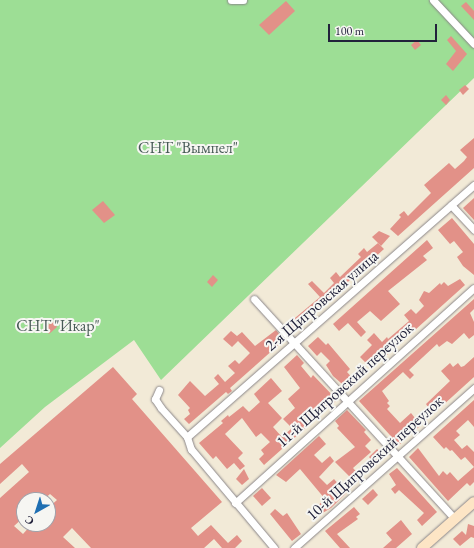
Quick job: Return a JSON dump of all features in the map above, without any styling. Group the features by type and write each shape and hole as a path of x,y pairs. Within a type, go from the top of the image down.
{"street":[{"path":"231,0 243,0"},
{"path":"433,0 474,44"},
{"name":"2-я Щигровская улица","path":"187,437 296,343 474,185"},
{"path":"451,205 474,230"},
{"name":"11-й Щигровский переулок","path":"235,503 474,288"},
{"path":"254,299 296,343 455,519"},
{"name":"10-й Щигровский переулок","path":"294,548 474,388"},
{"path":"159,390 155,399 161,408 187,437 191,449 274,548"},
{"path":"422,548 455,519 472,507"}],"green space":[{"name":"СНТ \"Вымпел\"","path":"0,0 474,0 474,78 161,380 134,340 45,407 0,448"}],"building":[{"path":"286,1 295,11 269,35 259,25"},
{"path":"466,2 474,11 474,20 461,6"},
{"path":"451,36 467,54 453,71 446,64 456,51 447,40"},
{"path":"417,40 421,45 415,50 411,45"},
{"path":"465,85 469,89 463,95 459,90"},
{"path":"446,95 450,100 446,105 441,100"},
{"path":"474,138 474,168 398,236 390,229 401,217 399,215 404,211 408,216 431,193 424,185 449,163 455,169 464,161 467,157 460,150"},
{"path":"474,198 474,220 463,208"},
{"path":"103,201 115,215 104,223 92,210"},
{"path":"452,218 474,244 474,275 463,266 457,257 463,252 454,241 450,244 438,230"},
{"path":"379,231 390,236 381,246 372,237"},
{"path":"427,240 433,248 423,256 427,260 388,291 400,304 381,321 370,311 357,322 366,332 361,337 348,323 339,331 333,324"},
{"path":"378,243 384,249 295,330 289,323 320,297 308,284 312,281 324,293 334,283 330,278 336,272 340,277 361,257 358,254 364,248 367,252"},
{"path":"213,275 218,280 212,287 207,282"},
{"path":"460,279 465,285 375,366 369,360 366,363 360,357 372,345 367,340 374,333 382,342 387,337 388,339 409,321 404,315 411,309 416,314 424,306 419,300 424,291 429,293 440,283 441,285 444,282 448,286"},
{"path":"474,299 474,309 470,313 474,322 474,335 469,339 464,333 452,344 447,341 439,347 437,344 409,370 414,375 410,379 403,372 382,391 389,401 387,403 390,406 387,409 400,423 411,413 415,418 428,407 426,404 450,381 441,371 450,363 453,367 458,363 461,367 464,366 474,357 474,377 399,445 359,401"},
{"path":"53,321 57,327 49,334 44,328"},
{"path":"276,330 284,340 230,388 232,391 228,394 226,392 189,424 184,419 190,414 188,410 190,408 178,395 190,381 205,396 219,384 214,378 218,374 225,382 235,373 228,366 235,360 239,364 250,353 238,341 232,347 223,339 231,331 237,336 242,332 255,346"},
{"path":"318,337 326,345 328,343 350,369 347,372 357,383 349,390 333,376 326,365 330,361 321,352 317,356 308,346"},
{"path":"297,355 304,363 301,366 311,378 313,375 337,400 264,465 259,459 264,454 261,450 270,442 261,433 256,437 242,418 225,434 243,453 238,458 245,466 240,470 234,463 227,469 216,456 213,459 199,443 223,423 221,421 228,415 229,417 243,406 249,412 260,402 254,394 271,378 282,391 268,403 282,418 273,427 282,437 292,428 283,419 295,408 288,399 300,388 284,367"},
{"path":"113,367 137,394 132,399 222,502 191,528 198,536 211,525 228,543 237,535 242,541 235,548 222,548 214,539 204,548 91,548 72,528 63,537 75,548 0,548 0,498 29,472 22,464 0,484 0,464"},
{"path":"474,400 474,427 468,420 456,431 460,435 454,440 462,449 467,445 474,452 474,467 465,457 461,460 452,450 450,451 446,447 444,449 433,437"},
{"path":"347,410 366,430 364,432 371,440 365,446 371,452 353,468 362,478 331,508 316,517 312,511 325,499 300,469 286,482 276,475 319,436 326,444 314,455 322,463 330,456 334,461 319,477 327,485 334,479 340,486 350,477 335,462 355,447 337,428 339,426 335,421"},
{"path":"418,448 439,476 443,471 447,475 450,472 458,481 474,467 474,482 470,486 467,483 448,501 409,457"},
{"path":"377,449 386,456 376,465 369,457"},
{"path":"397,468 437,512 422,526 417,520 424,513 399,490 395,494 391,489 396,485 389,474"},
{"path":"244,469 249,479 242,485 236,479"},
{"path":"262,488 271,498 262,506 253,496"},
{"path":"373,489 378,495 368,505 362,499"},
{"path":"354,507 360,514 356,517 358,519 337,534 350,548 340,548 325,531"},
{"path":"275,509 283,516 287,513 301,534 292,541 270,514"},
{"path":"401,520 412,534 396,548 383,548 392,540 386,533"},
{"path":"468,524 474,526 474,538 471,537 460,546 453,539 462,531 466,535"}],"park label":[{"name":"СНТ \"Икар\"","path":"58,326"}]}
